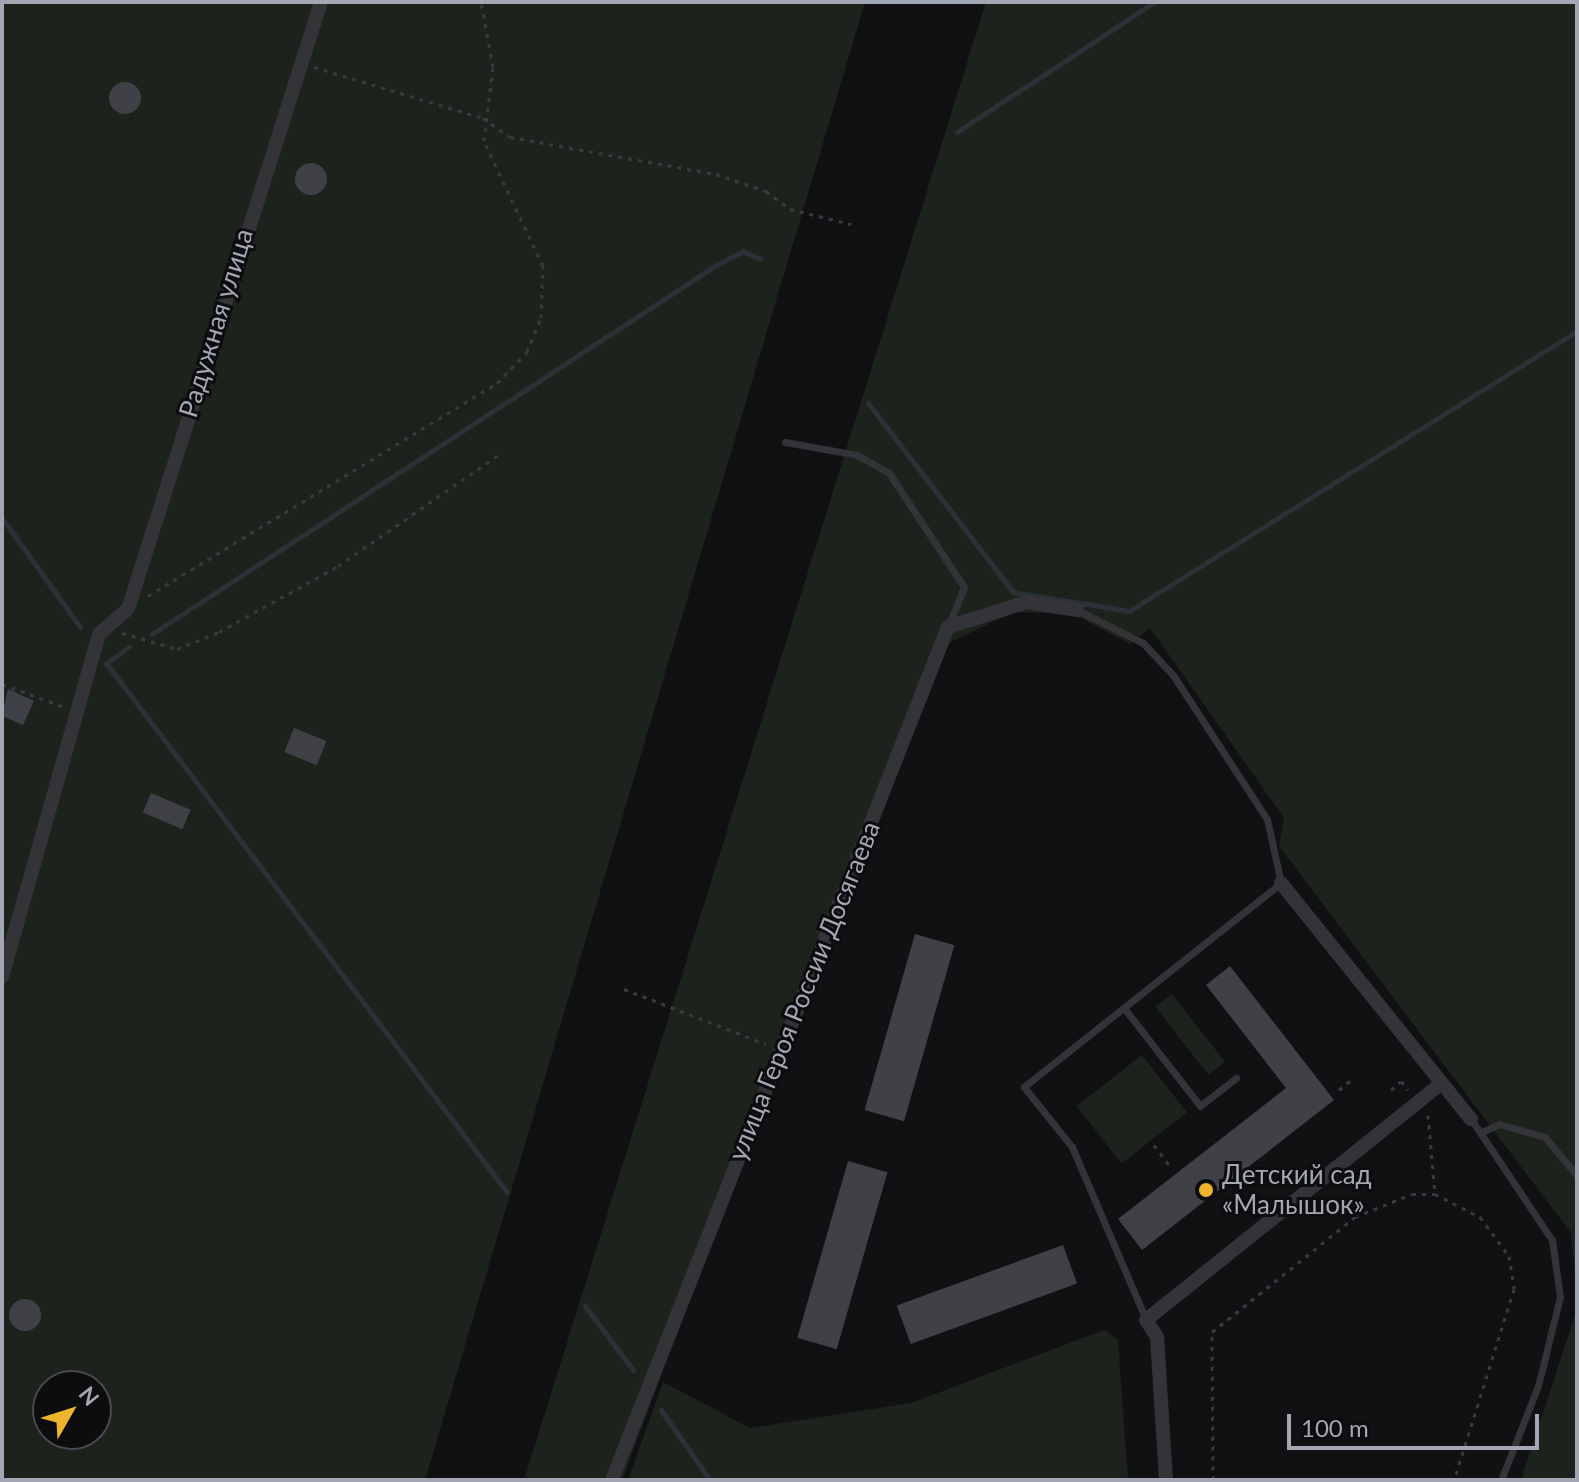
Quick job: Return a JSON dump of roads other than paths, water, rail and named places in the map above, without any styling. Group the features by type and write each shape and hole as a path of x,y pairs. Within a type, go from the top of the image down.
{"street":[{"name":"Радужная улица","path":"2,977 99,634 128,609 321,2"},
{"path":"948,627 1027,602 1077,610"},
{"name":"улица Героя России Досягаева","path":"612,1480 948,627"},
{"path":"1281,883 1471,1119"},
{"path":"1166,1480 1157,1337 1146,1320 1442,1083"}],"lane":[{"path":"785,442 857,455 889,473 964,587 948,627"},
{"path":"1077,610 1143,643 1173,675 1267,819 1281,883 1024,1087 1072,1147 1146,1320"},
{"path":"1124,1008 1200,1106 1236,1078"},
{"path":"1471,1119 1552,1240 1560,1297 1538,1386 1501,1480"},
{"path":"1482,1132 1499,1124 1545,1137 1577,1176"}],"waterway":[{"path":"957,132 1154,2"},
{"path":"152,634 716,265 743,251 760,259"},
{"path":"868,403 1013,592 1129,611 1577,331"},
{"path":"2,518 80,627"},
{"path":"129,647 106,663 507,1192"},
{"path":"585,1306 633,1370"},
{"path":"661,1410 710,1480"}],"place":[{"name":"Детский сад «Малышок»","path":"1206,1190"}]}
